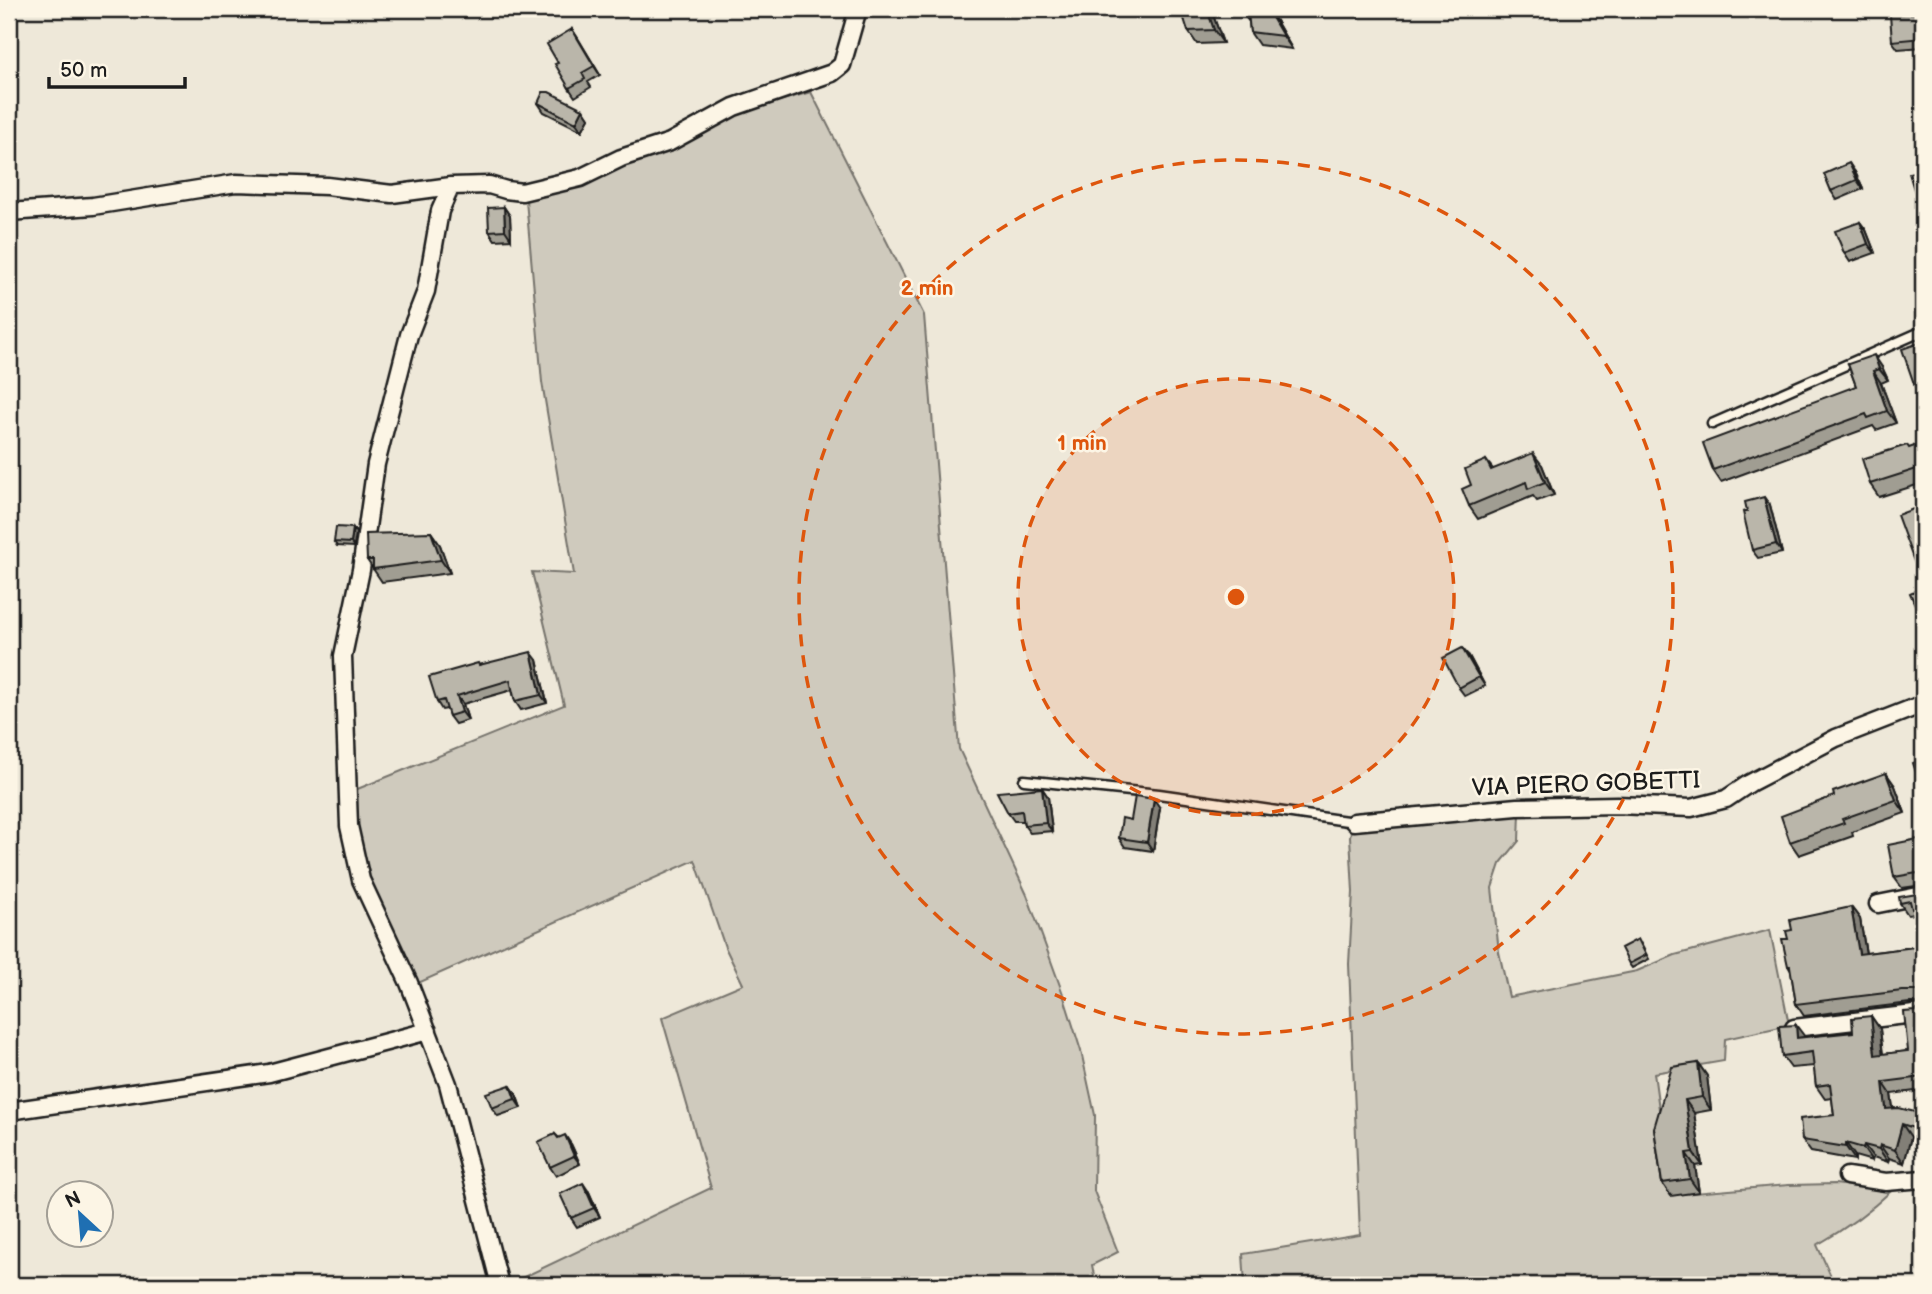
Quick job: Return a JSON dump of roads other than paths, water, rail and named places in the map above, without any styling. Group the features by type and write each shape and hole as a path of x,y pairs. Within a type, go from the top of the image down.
{"street":[{"path":"9,212 93,206 236,183 327,186 392,194 473,184 522,192 580,178 621,158 670,142 734,107 832,73 842,65 858,9"},
{"path":"451,186 440,211 426,291 409,335 376,464 361,570 343,656 349,826 361,880 409,983 448,1084 500,1285"},
{"name":"VIA PIERO GOBETTI","path":"1354,822 1517,807 1617,805 1691,808 1726,799 1749,783 1836,738 1923,704"},
{"path":"1878,904 1923,895"},
{"path":"1794,1028 1923,1013"},
{"path":"9,1111 269,1073 428,1031"},
{"path":"1846,1176 1886,1182 1923,1179"}],"lane":[{"path":"1712,424 1923,331"},
{"path":"1024,780 1159,794 1354,822"}]}
